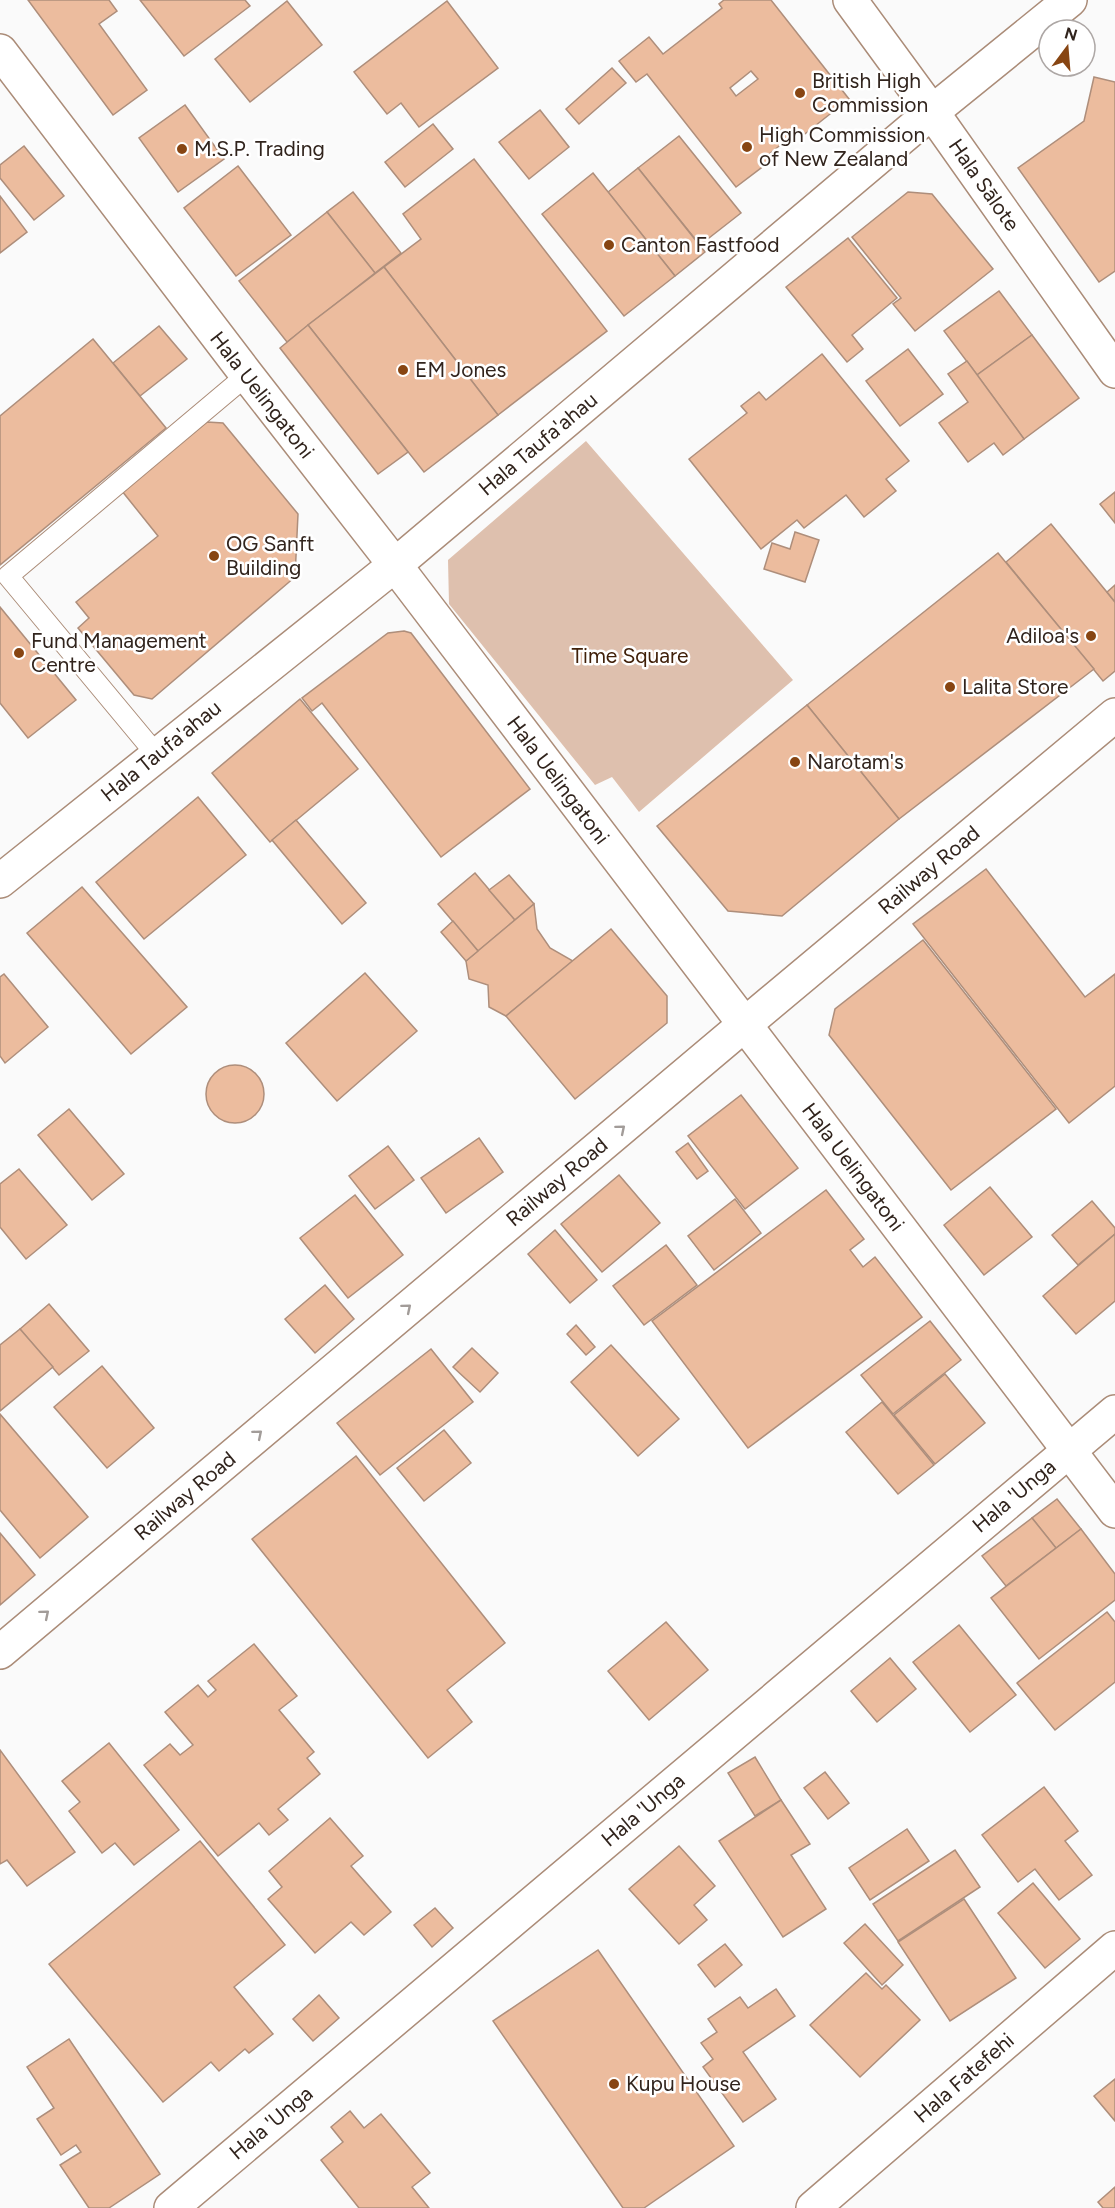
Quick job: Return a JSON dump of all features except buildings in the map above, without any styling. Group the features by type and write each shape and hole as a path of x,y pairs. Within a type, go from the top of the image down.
{"street":[{"name":"Hala Sālote","path":"850,0 1115,371"},
{"name":"Hala Taufa'ahau","path":"0,881 395,565 932,112 1070,0"},
{"name":"Hala Uelingatoni","path":"0,51 395,565 1115,1511"},
{"name":"Railway Road","path":"0,1652 1115,715"},
{"name":"Hala 'Unga","path":"171,2208 1115,1412"},
{"name":"Hala Fatefehi","path":"813,2208 1115,1948"}],"lane":[{"path":"156,754 8,576 247,375"}],"green space":[{"name":"Time Square","path":"586,441 793,680 639,812 612,777 595,785 449,604 448,560"}],"place":[{"name":"British High Commission","path":"800,93"},
{"name":"High Commission of New Zealand","path":"747,147"},
{"name":"M.S.P. Trading","path":"182,149"},
{"name":"Canton Fastfood","path":"609,245"},
{"name":"EM Jones","path":"403,370"},
{"name":"OG Sanft Building","path":"214,556"},
{"name":"Adiloa's","path":"1091,636"},
{"name":"Fund Management Centre","path":"19,653"},
{"name":"Lalita Store","path":"950,687"},
{"name":"Narotam's","path":"795,762"},
{"name":"Kupu House","path":"614,2084"}]}
